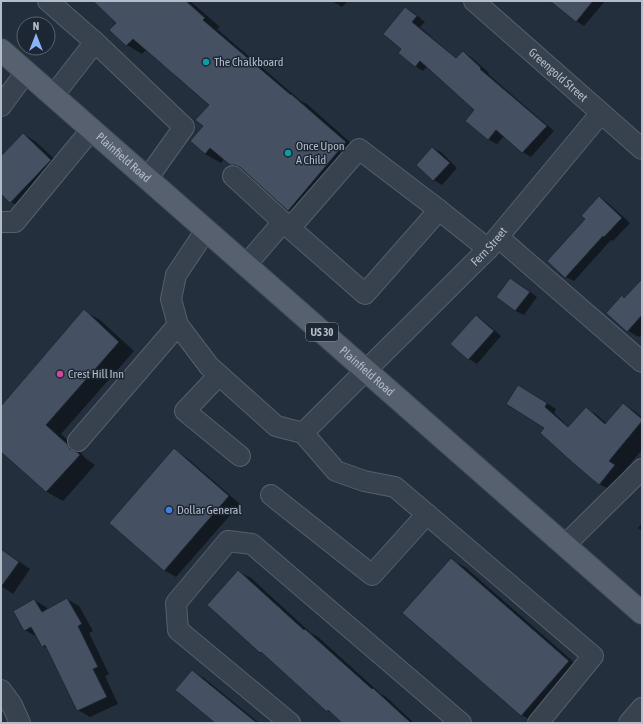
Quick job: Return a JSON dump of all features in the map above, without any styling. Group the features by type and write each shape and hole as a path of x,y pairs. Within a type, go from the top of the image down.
{"main road":[{"name":"Plainfield Road","path":"1,50 642,613"}],"street":[{"path":"48,1 95,42 184,127 148,179"},
{"name":"Greengold Street","path":"474,1 642,149"},
{"path":"53,96 95,42"},
{"path":"1,106 26,72"},
{"name":"Fern Street","path":"303,433 493,243 601,113"},
{"path":"1,222 15,222 91,130"},
{"path":"246,266 359,149 439,210 493,243 642,362"},
{"path":"233,176 365,294 439,210"},
{"path":"206,230 176,275 171,299 178,325 209,366 276,426 303,433 336,471 364,481 395,487 593,656 538,723"},
{"path":"78,441 178,325"},
{"path":"219,375 185,411 240,456"},
{"path":"565,545 642,469"},
{"path":"271,495 372,575 427,514"},
{"path":"290,723 178,630 176,603 228,541 252,544 461,723"},
{"path":"1,690 12,705 13,721"},
{"path":"629,723 642,708"}],"building":[{"path":"93,1 186,1 205,18 203,20 346,142 288,211 240,167 230,165 210,148 205,154 190,141 203,126 195,120 209,105 133,39 126,46 109,30 116,23"},
{"path":"550,1 593,1 576,22"},
{"path":"405,7 417,16 412,22 456,58 463,51 481,68 480,69 547,126 522,153 496,130 488,140 465,121 474,110 420,61 415,67 398,53 401,49 383,34"},
{"path":"23,133 51,160 10,203 1,194 1,156"},
{"path":"432,147 450,163 433,181 416,165"},
{"path":"599,196 622,218 604,237 603,236 565,278 547,261 585,219 581,216"},
{"path":"510,278 530,292 515,311 496,297"},
{"path":"642,279 642,315 627,332 606,313 622,295 624,298"},
{"name":"Crest Hill Inn","path":"84,309 119,342 46,425 67,444 70,449 80,455 46,492 1,452 1,406"},
{"path":"476,315 494,331 468,360 450,344"},
{"path":"518,385 547,403 545,407 568,427 586,407 605,424 623,403 642,419 642,421 609,461 615,465 599,485 540,433 544,428 506,404"},
{"name":"Dollar General","path":"174,448 229,496 164,571 109,523"},
{"path":"1,549 19,562 1,587"},
{"path":"451,558 569,661 521,716 402,613"},
{"path":"238,570 304,630 305,629 372,689 373,688 411,723 342,723 328,710 327,712 261,652 260,653 207,605"},
{"path":"67,598 82,624 78,626 98,667 93,669 107,697 77,711 45,645 42,647 31,627 24,631 13,611 34,599 42,612"},
{"path":"192,670 257,723 215,723 175,690"}],"place":[{"name":"The Chalkboard","path":"206,62"},
{"name":"Once Upon A Child","path":"288,153"},
{"name":"Crest Hill Inn","path":"60,374"},
{"name":"Dollar General","path":"169,510"}]}
